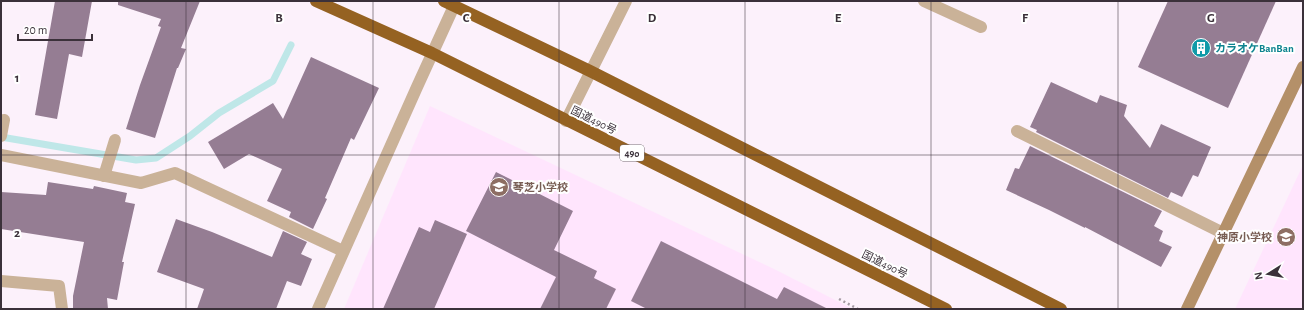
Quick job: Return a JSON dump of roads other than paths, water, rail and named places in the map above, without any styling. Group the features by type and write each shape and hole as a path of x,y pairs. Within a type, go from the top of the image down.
{"highway":[{"name":"国道490号","path":"316,1 432,54 946,309"},
{"path":"449,3 590,71 1061,309"}],"street":[{"path":"566,121 626,1"},
{"path":"924,1 981,27"},
{"path":"318,309 432,54 449,3"},
{"path":"1186,309 1303,67"},
{"path":"1,136 4,120"},
{"path":"1017,131 1223,233"},
{"path":"105,174 116,140"},
{"path":"1,155 105,174 141,184 175,173 343,251"},
{"path":"1,281 59,286 62,309"}],"waterway":[{"path":"1,137 136,160 156,158 190,136 219,113 273,81 291,45"}],"place":[{"name":"カラオケBanBan","path":"1201,48"},
{"name":"琴芝小学校","path":"499,187"},
{"name":"神原小学校","path":"1286,237"}]}
